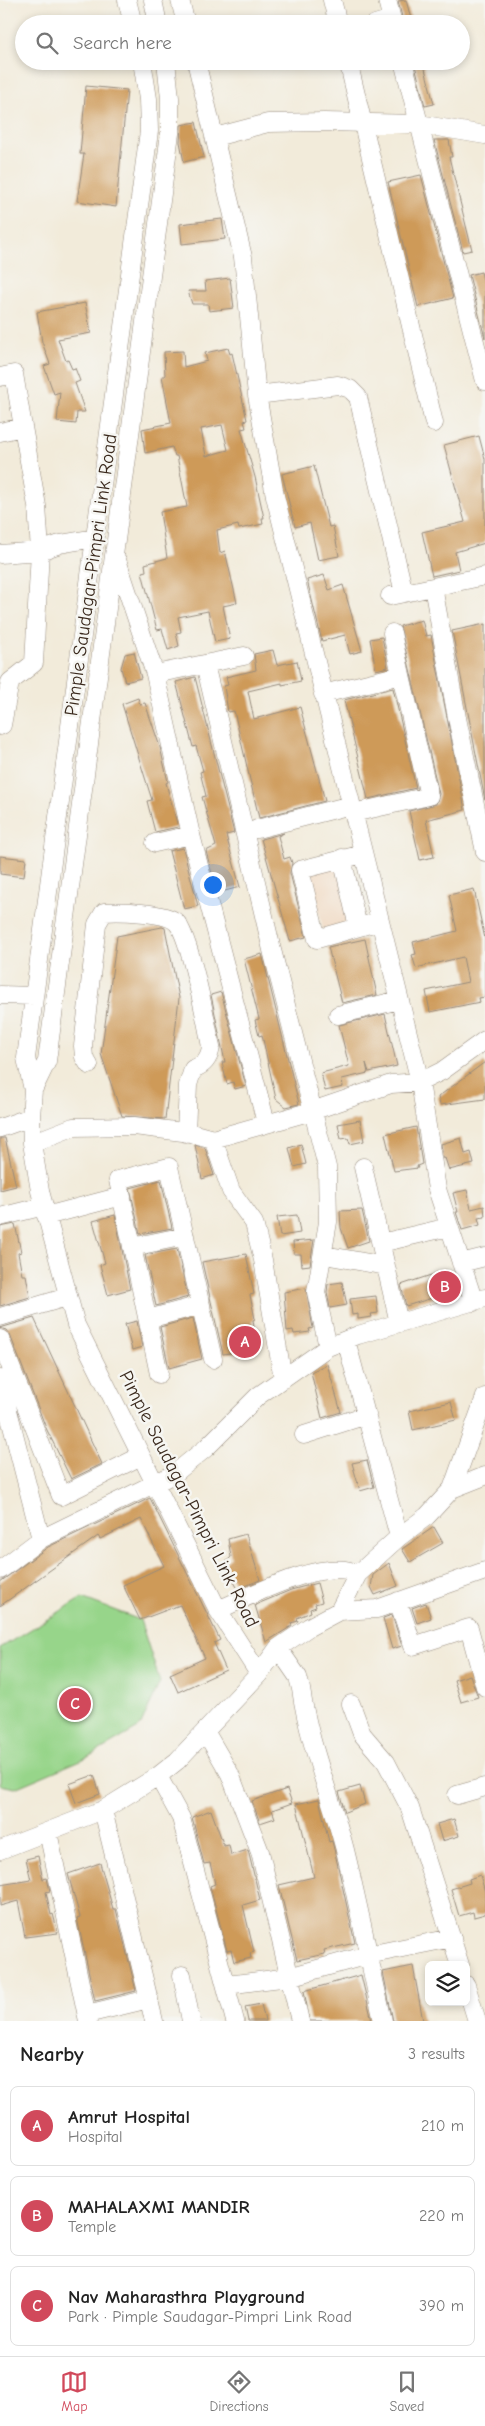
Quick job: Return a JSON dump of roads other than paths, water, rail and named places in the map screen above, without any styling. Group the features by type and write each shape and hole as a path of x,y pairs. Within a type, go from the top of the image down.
{"street":[{"path":"128,0 131,15"},
{"path":"153,0 156,15"},
{"path":"180,0 184,15"},
{"path":"332,0 336,15"},
{"path":"386,15 387,0"},
{"name":"Pimple Saudagar-Pimpri Link Road","path":"34,1090 26,1058 149,131 148,99 143,70"},
{"name":"Pimple Saudagar-Pimpri Link Road","path":"167,70 170,133 47,1060 34,1090 31,1117 32,1143 45,1211 67,1297 76,1324 218,1610 259,1674"},
{"path":"0,1570 41,1540 174,1474 206,1448 258,1396 328,1347 399,1323 479,1300 461,1264 437,1189 420,1082 275,496 257,395 244,257 197,70"},
{"path":"350,70 434,423"},
{"path":"404,70 485,381"},
{"path":"215,137 268,123 419,124 485,135"},
{"path":"0,377 14,374 37,506 40,551 34,663 10,682 2,725 0,726"},
{"path":"257,395 338,385 350,389 358,397 397,595 485,576"},
{"path":"0,432 23,427"},
{"path":"0,554 40,551 60,544 95,545 115,554 155,674 191,835 266,1123"},
{"path":"432,587 485,852"},
{"path":"257,829 352,809 428,796 392,633"},
{"path":"155,674 244,656"},
{"path":"205,664 327,1168 328,1222 324,1255 316,1292 328,1347"},
{"path":"323,694 401,675"},
{"path":"154,843 191,835"},
{"path":"363,854 300,870 317,938 380,921"},
{"path":"342,858 358,927"},
{"path":"89,1065 84,1057 83,1046 97,924 104,912 118,911 161,916 175,920 183,930 212,1047 209,1058 193,1069 188,1084 186,1133"},
{"path":"0,995 34,996"},
{"path":"338,1015 399,1000"},
{"path":"32,1143 73,1127 134,1126 186,1133 213,1139 312,1111 391,1084 420,1082 442,1071 485,1040"},
{"path":"0,1128 31,1117"},
{"path":"213,1139 230,1191 254,1223 263,1260 283,1379"},
{"path":"363,1167 399,1323"},
{"path":"159,1374 118,1180 169,1168 213,1359"},
{"path":"0,1217 45,1211 122,1196"},
{"path":"381,1243 449,1227"},
{"path":"132,1247 185,1236"},
{"path":"324,1255 386,1266"},
{"path":"461,1264 485,1257"},
{"path":"0,1317 67,1297"},
{"path":"148,1319 201,1306"},
{"path":"0,1339 61,1496 141,1456"},
{"path":"346,1340 399,1537"},
{"path":"0,1379 41,1540"},
{"path":"339,1611 358,1574 399,1537 427,1516 452,1489 485,1397"},
{"path":"304,1435 367,1415"},
{"path":"452,1489 485,1476"},
{"path":"218,1610 290,1580 337,1568 347,1569 358,1574"},
{"path":"0,1850 103,1810 158,1776 177,1761 259,1674 278,1648 309,1627 339,1611 377,1609 485,1571"},
{"path":"398,1601 413,1646 469,1628 485,1687"},
{"path":"278,1648 298,1677 302,1689 318,1768 344,1849 360,1912 383,2021"},
{"path":"351,1704 362,1734 386,1762 410,1808 459,1961"},
{"path":"205,1731 230,1774 260,1852 300,2021"},
{"path":"158,1776 181,1818 227,1985 235,2021"},
{"path":"457,1795 485,1787"},
{"path":"103,1810 154,2021"},
{"path":"48,1832 88,2017 149,1999"},
{"path":"227,1985 290,1977 368,1955 452,1938"},
{"path":"182,1975 191,2021"},
{"path":"470,1998 477,2021"}],"place":[{"name":"MAHALAXMI MANDIR","path":"445,1287"},
{"name":"Amrut Hospital","path":"245,1342"},
{"name":"Nav Maharasthra Playground","path":"75,1704"}]}
